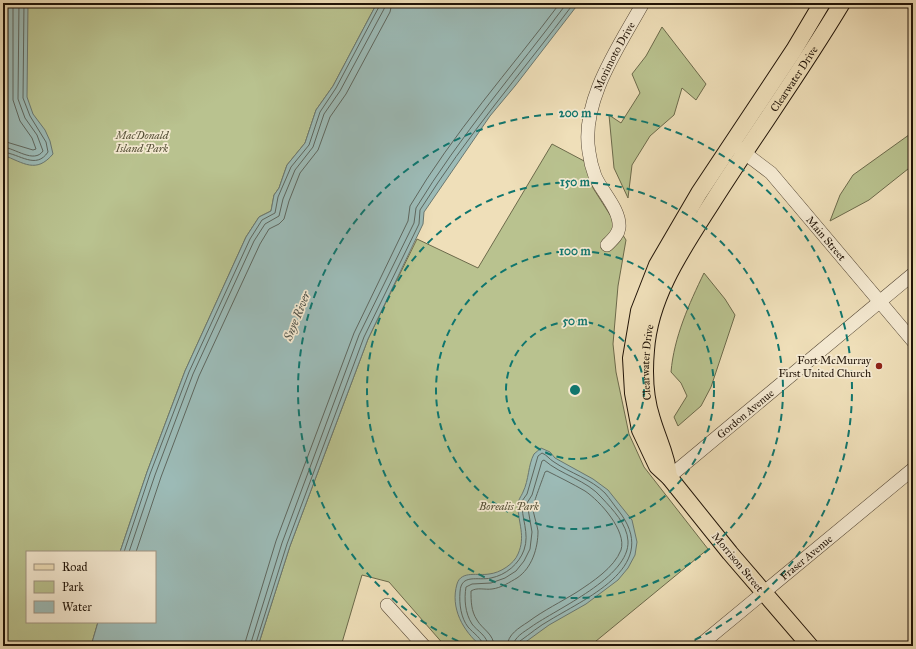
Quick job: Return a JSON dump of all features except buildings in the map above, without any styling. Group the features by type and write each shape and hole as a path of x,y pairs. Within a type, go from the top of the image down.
{"main road":[{"name":"Clearwater Drive","path":"669,477 656,466 640,430 635,405 631,358 642,299 657,265 699,193 794,50 822,3"},
{"name":"Clearwater Drive","path":"669,477 667,459 652,419 647,393 646,349 651,321 662,290 674,264 842,3"},
{"name":"Morrison Street","path":"669,477 764,593 810,646"}],"street":[{"name":"Morimoto Drive","path":"607,245 618,232 618,218 595,176 589,153 588,122 592,105 603,78 643,3"},
{"name":"Main Street","path":"731,144 745,152 771,174 913,341"},
{"name":"Gordon Avenue","path":"669,477 913,274"},
{"name":"Fraser Avenue","path":"699,646 913,468"},
{"path":"387,605 424,646"}],"green space":[{"name":"MacDonald Island Park","path":"3,3 377,3 333,86 316,110 305,143 287,165 279,188 274,195 271,211 259,217 246,237 185,371 147,472 120,551 26,551 26,623 98,623 91,646 3,646"},
{"path":"662,27 706,84 696,100 682,88 674,115 650,136 632,165 628,198 614,168 609,115 621,123 640,93 632,74 646,56"},
{"path":"913,132 913,165 869,200 830,221 840,195 853,175"},
{"name":"Borealis Park","path":"552,144 586,162 593,188 626,240 618,286 613,344 616,372 629,434 644,467 708,549 590,646 445,646 389,582 362,575 341,646 258,646 290,546 368,339 417,239 478,268"},
{"path":"704,273 725,299 735,315 711,387 701,406 678,426 674,417 687,396 681,383 671,372 675,346 683,321"}],"water":[{"path":"3,3 28,3 27,97 33,114 45,130 50,141 53,154 41,164 30,165 3,155"},
{"name":"Snye River","path":"377,3 579,3 490,116 424,212 423,224 368,339 290,546 258,646 91,646 98,623 156,623 156,551 120,551 147,472 185,371 246,237 259,217 271,211 274,195 279,188 287,165 305,143 316,110 333,86"},
{"path":"541,448 550,452 555,458 593,479 608,490 632,520 637,542 635,555 628,568 618,580 586,604 549,625 520,646 481,646 469,633 460,618 455,602 457,584 462,577 466,575 498,572 516,558 522,535 518,512 518,502 525,487 532,458"}],"place":[{"name":"Fort McMurray First United Church","path":"879,366"}]}
